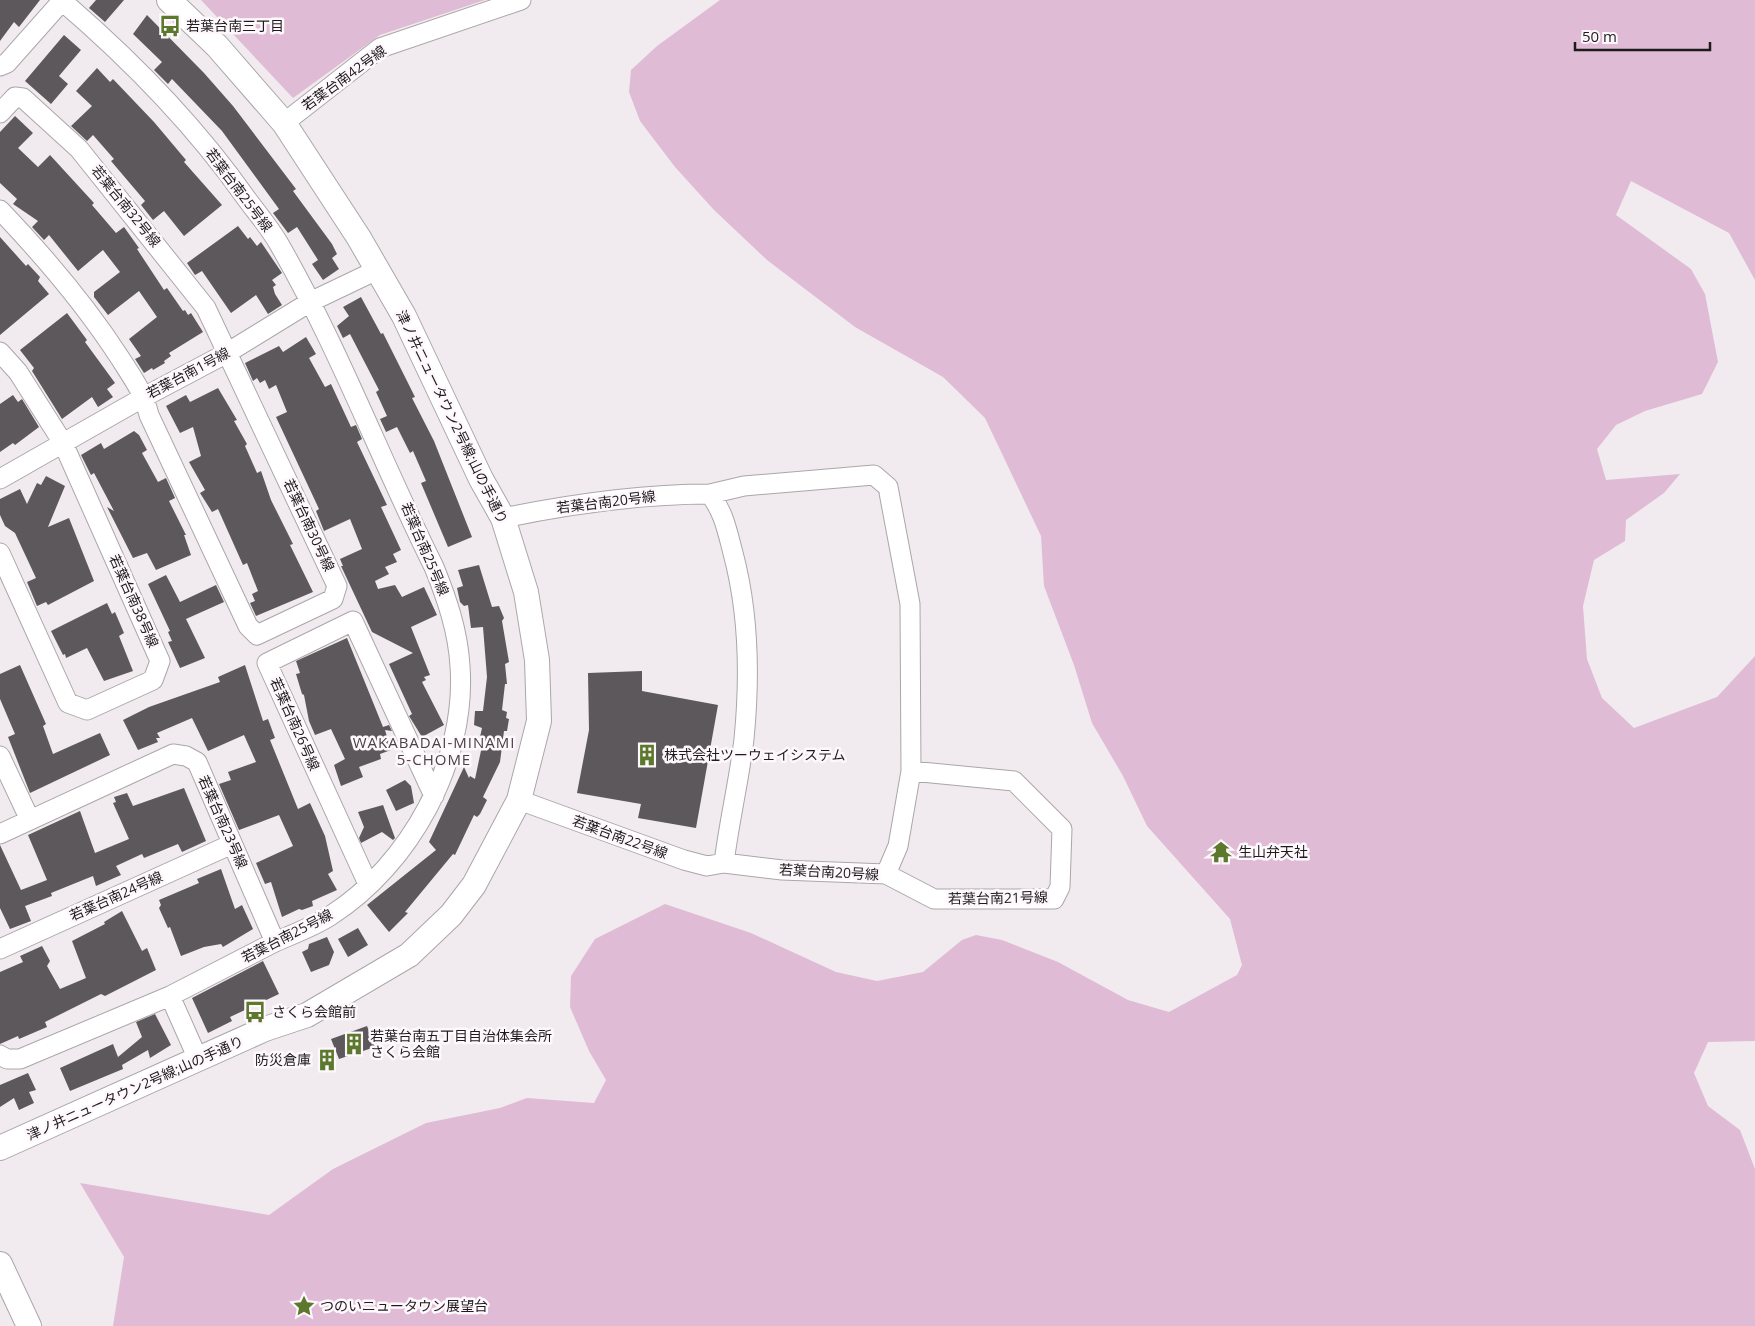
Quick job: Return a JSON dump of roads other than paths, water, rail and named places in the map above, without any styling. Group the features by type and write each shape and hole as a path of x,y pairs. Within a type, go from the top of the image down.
{"street":[{"name":"若葉台南25号線","path":"0,66 7,63 61,0 100,33 160,92 223,165 278,242 310,302 435,569 455,628 460,668 460,694 450,757 434,796 394,859 368,884 329,916 170,996"},
{"name":"津ノ井ニュータウン2号線;山の手通り","path":"0,1148 265,1029 307,1014 409,955 451,915 474,885 519,800 539,721 537,660 526,592 503,518 481,479 404,316 284,123 216,46 169,0"},
{"name":"若葉台南42号線","path":"284,123 380,48 521,0"},
{"name":"若葉台南32号線","path":"0,113 11,101 19,97 30,103 80,149 206,308 227,353"},
{"path":"0,210 39,250 97,323 144,397"},
{"name":"若葉台南1号線","path":"0,480 144,397 227,353 310,302 377,270"},
{"name":"若葉台南38号線","path":"0,352 18,372 63,444 160,661 153,680 88,710 68,703 0,553"},
{"name":"若葉台南30号線","path":"144,397 149,415 248,626 257,635 333,599 337,586 227,353"},
{"name":"若葉台南20号線","path":"503,518 567,505 670,494 710,494 744,486 874,475 888,487 910,604 911,771 898,846 886,874 782,870 724,863"},
{"path":"710,494 721,509 738,571 748,688 744,740 724,863"},
{"name":"若葉台南26号線","path":"368,884 267,663 352,621 434,796"},
{"name":"若葉台南23号線","path":"0,834 173,754 186,756 197,762 275,942"},
{"path":"1,761 30,820"},
{"name":"若葉台南21号線","path":"886,874 934,899 1054,898 1060,887 1062,829 1014,781 911,771"},
{"name":"若葉台南22号線","path":"519,800 684,860 708,866 724,863"},
{"name":"若葉台南24号線","path":"0,949 232,844"},
{"path":"0,1055 7,1059 20,1060 170,996 198,1059"},
{"path":"0,1264 29,1326"}],"place":[{"name":"若葉台南三丁目","path":"170,26"},
{"name":"株式会社ツーウェイシステム","path":"647,755"},
{"name":"生山弁天社","path":"1221,852"},
{"name":"さくら会館前","path":"255,1012"},
{"name":"若葉台南五丁目自治体集会所 さくら会館","path":"354,1044"},
{"name":"防災倉庫","path":"327,1060"},
{"name":"つのいニュータウン展望台","path":"304,1306"}],"district":[{"name":"WAKABADAI-MINAMI 5-CHOME","path":"434,752"}]}
